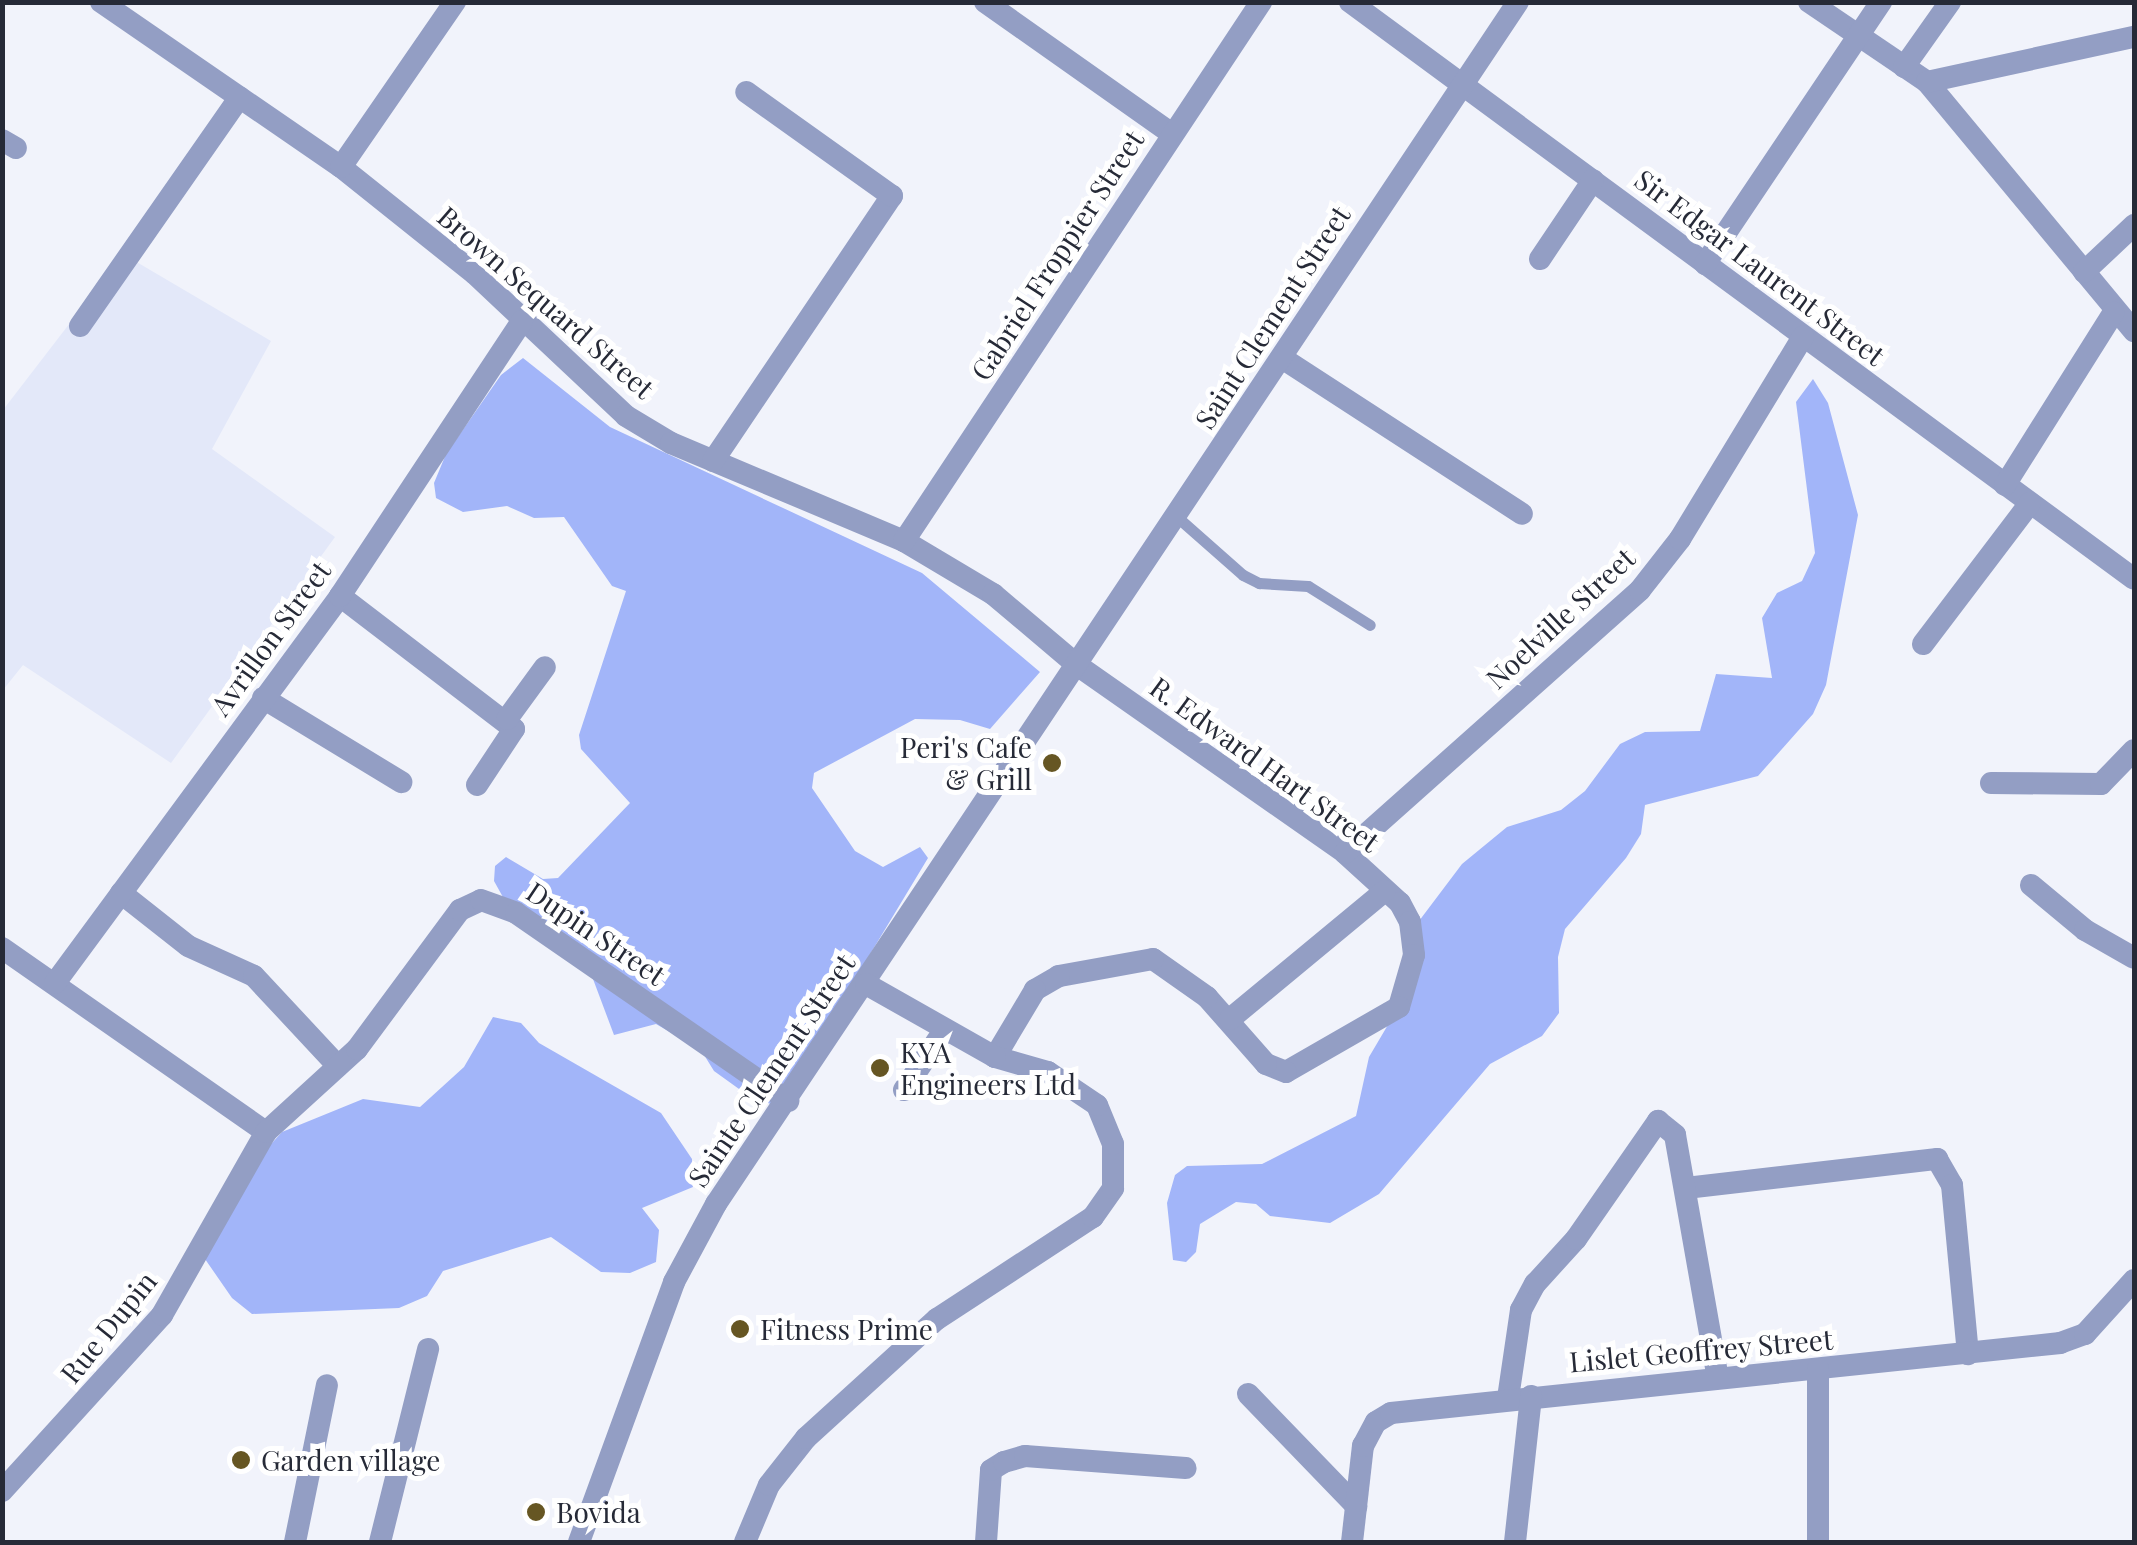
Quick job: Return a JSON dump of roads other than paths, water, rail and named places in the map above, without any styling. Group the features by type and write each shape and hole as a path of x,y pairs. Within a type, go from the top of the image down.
{"street":[{"name":"Brown Sequard Street","path":"101,2 341,167 475,274 626,416 714,462 904,541 1036,624 1077,665"},
{"path":"341,167 455,2"},
{"path":"984,2 1172,134"},
{"name":"Gabriel Froppier Street","path":"904,541 1261,2"},
{"name":"Sir Edgar Laurent Street","path":"1350,2 2134,578"},
{"name":"Saint Clement Street","path":"1077,665 1518,2"},
{"path":"1809,2 1927,82 2114,312 2134,331"},
{"path":"1705,264 1881,2"},
{"path":"1904,67 1950,2"},
{"path":"1927,82 2134,37"},
{"path":"714,462 892,196 746,92"},
{"path":"80,326 240,97"},
{"path":"1540,259 1593,180"},
{"path":"2084,272 2134,225"},
{"path":"2005,485 2114,312"},
{"name":"Avrillon Street","path":"55,983 340,596 522,321"},
{"name":"Noelville Street","path":"1345,853 1640,590 1680,539 1803,337"},
{"path":"1282,358 1522,514"},
{"path":"1923,644 2030,503"},
{"path":"340,596 514,728 477,785"},
{"name":"R. Edward Hart Street","path":"1077,665 1345,853 1385,891 1410,922 1414,955 1408,991 1376,1026 1286,1072 1266,1064 1230,1019"},
{"name":"Sainte Clement Street","path":"578,1542 674,1282 716,1204 789,1101 1077,665"},
{"path":"506,719 546,668"},
{"path":"264,698 401,782"},
{"path":"1991,783 2101,784 2134,750"},
{"path":"2031,886 2085,930 2134,958"},
{"path":"995,1057 1034,990 1060,976 1120,962 1154,960 1171,968 1230,1019 1385,891"},
{"path":"121,893 188,946 254,976 338,1066"},
{"name":"Dupin Street","path":"266,1132 338,1066 408,986 460,910 480,900 516,912 789,1101"},
{"path":"2,948 266,1132"},
{"path":"745,1542 769,1485 806,1438 937,1319 1093,1217 1113,1188 1113,1144 1097,1105 1048,1072 995,1057 942,1032 866,984"},
{"path":"904,1090 942,1032"},
{"path":"1515,1542 1519,1397 1528,1297 1658,1121 1675,1135 1718,1378"},
{"name":"Rue Dupin","path":"2,1491 162,1315 266,1132"},
{"path":"1686,1188 1937,1159 1952,1184 1968,1354"},
{"name":"Lislet Geoffrey Street","path":"1352,1542 1362,1446 1376,1422 1413,1406 2060,1343 2084,1334 2134,1280"},
{"path":"380,1542 428,1349"},
{"path":"1818,1369 1818,1542"},
{"path":"295,1542 327,1385"},
{"path":"1248,1394 1356,1506"},
{"path":"986,1542 990,1470 1004,1462 1025,1456 1186,1468"}],"lane":[{"path":"1176,516 1243,575 1259,583 1308,586 1370,626"}],"place":[{"name":"Peri's Cafe & Grill","path":"1052,763"},
{"name":"KYA Engineers Ltd","path":"880,1068"},
{"name":"Fitness Prime","path":"740,1329"},
{"name":"Garden village","path":"241,1460"},
{"name":"Bovida","path":"536,1512"}]}
